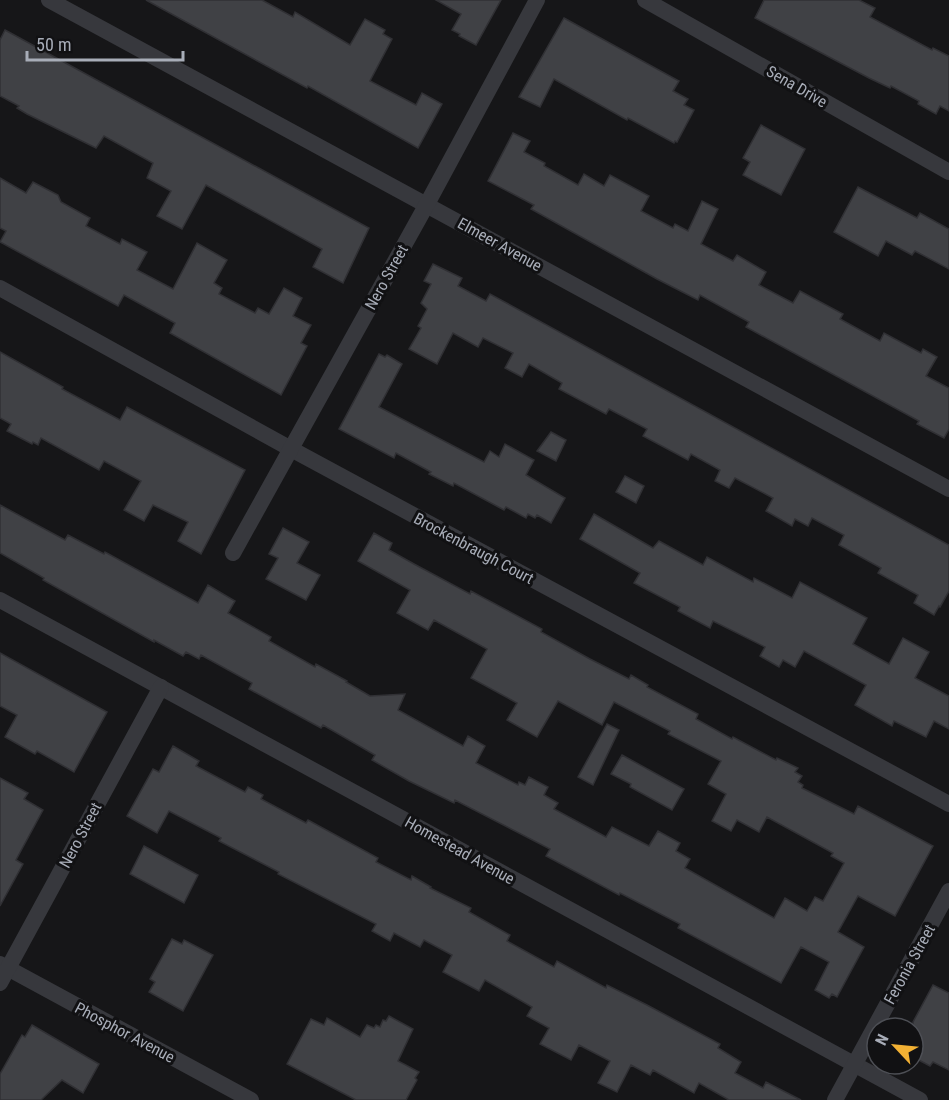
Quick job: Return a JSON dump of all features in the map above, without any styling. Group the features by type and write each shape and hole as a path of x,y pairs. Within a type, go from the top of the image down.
{"street":[{"name":"Elmeer Avenue","path":"49,0 949,489"},
{"name":"Nero Street","path":"233,553 427,204 537,0"},
{"name":"Sena Drive","path":"645,0 949,172"},
{"name":"Brockenbraugh Court","path":"0,288 291,450 949,804"},
{"name":"Homestead Avenue","path":"0,600 920,1100"},
{"name":"Nero Street","path":"3,972 160,687"},
{"name":"Feronia Street","path":"835,1100 949,891"},
{"name":"Phosphor Avenue","path":"3,972 251,1100"}],"building":[{"path":"146,0 262,0 293,17 295,12 350,45 365,19 385,30 383,34 392,39 370,81 416,105 422,93 442,104 418,148 308,86 307,88"},
{"path":"436,0 501,0 476,45 452,30 461,14"},
{"path":"764,0 859,0 875,8 870,17 932,50 933,48 949,56 949,111 940,106 936,114 918,104 919,101 891,86 890,88 869,78 755,18"},
{"path":"564,18 679,81 673,91 688,99 684,105 694,110 677,142 674,143 628,118 627,120 554,79 540,107 519,97"},
{"path":"5,30 369,228 343,283 313,267 322,249 206,185 182,229 157,216 171,191 147,178 153,163 104,136 96,148 27,114 17,108 19,106 0,96 0,40"},
{"path":"761,125 805,149 781,195 743,175 750,162 743,158"},
{"path":"513,133 530,141 524,152 578,185 584,174 604,186 610,175 649,196 641,211 673,228 675,224 688,231 702,201 718,209 701,244 733,261 737,255 766,272 759,285 793,303 800,291 843,314 840,319 880,341 884,333 921,353 923,349 937,357 926,376 949,388 949,429 944,438 917,424 919,421 746,327 749,322 700,295 698,300 657,279 531,209 534,205 488,181"},
{"path":"0,178 26,193 33,182 58,195 61,202 90,218 86,226 120,244 122,239 147,252 137,270 173,289 197,243 227,260 214,283 222,288 219,294 255,313 258,308 269,314 284,288 302,298 293,316 311,325 301,343 307,346 281,395 170,333 175,323 124,295 118,306 0,242 6,231 0,228"},
{"path":"858,187 917,218 920,213 949,229 949,269 915,251 912,255 886,241 878,256 834,232"},
{"path":"433,264 462,278 458,286 486,301 490,294 949,545 949,591 940,607 934,615 914,603 918,595 878,573 881,568 839,545 844,535 812,518 808,526 795,519 792,526 766,511 773,498 735,478 729,488 715,481 720,470 691,454 688,460 643,436 647,429 609,409 606,414 559,389 562,383 529,364 522,377 505,368 513,353 483,338 478,347 453,333 437,364 409,349 421,328 418,326 427,309 421,303 431,284 424,281"},
{"path":"0,352 120,420 127,407 245,470 201,554 178,541 188,522 153,505 144,521 124,510 141,481 104,461 99,470 41,438 38,445 33,442 32,444 7,431 11,424 0,418"},
{"path":"379,354 385,357 387,355 402,364 379,407 484,462 490,451 499,457 505,444 534,460 526,475 565,498 551,523 537,515 535,518 528,514 526,518 506,507 504,510 454,483 453,486 429,474 431,472 396,453 394,458 339,429"},
{"path":"551,432 566,440 556,461 537,451"},
{"path":"625,476 644,486 636,503 616,492"},
{"path":"0,505 65,540 68,535 104,554 105,552 198,603 208,585 235,601 228,613 271,637 269,641 315,667 316,664 370,696 405,694 398,710 463,746 468,736 485,746 476,763 518,785 519,782 525,785 529,777 548,787 544,795 558,803 554,809 606,837 612,827 649,846 658,831 680,843 676,851 690,859 685,868 774,918 785,898 807,911 815,897 823,901 844,863 831,856 833,853 767,817 759,832 737,820 731,831 712,821 726,794 708,784 721,761 668,734 670,731 614,702 602,725 558,701 537,737 507,720 517,703 471,678 487,649 434,620 428,630 397,613 410,590 358,561 374,533 392,543 389,550 414,564 470,594 471,591 629,679 631,675 648,685 647,687 698,714 696,719 732,739 733,737 776,760 777,758 798,768 795,772 802,776 798,782 803,785 802,788 854,814 858,806 933,846 895,916 858,896 838,932 864,947 837,997 832,994 829,998 815,990 829,962 801,947 781,983 678,928 680,924 546,856 550,849 455,800 454,803 409,781 372,760 375,755 323,725 321,728 249,689 252,683 201,655 199,659 186,652 183,656 43,580 44,578 0,553"},
{"path":"594,514 653,548 659,541 703,565 707,557 753,582 754,578 792,598 800,582 867,618 853,644 889,664 903,638 929,652 915,678 949,696 949,729 934,721 926,737 894,721 892,726 855,705 866,685 804,651 795,667 783,660 779,667 760,656 765,647 713,621 710,628 678,611 680,607 634,583 640,573 580,539"},
{"path":"283,528 309,542 297,563 320,575 306,600 266,579 278,558 269,554"},
{"path":"0,653 107,712 74,772 37,751 35,754 5,737 17,715 0,706"},
{"path":"607,724 619,730 593,785 578,777"},
{"path":"173,746 199,761 196,766 245,792 248,787 263,795 261,799 306,823 308,820 378,858 376,862 411,880 412,876 430,888 471,908 469,912 510,935 507,941 554,967 557,961 606,988 607,985 720,1044 718,1048 741,1062 735,1073 763,1088 766,1082 801,1100 729,1100 699,1083 694,1093 653,1070 650,1075 631,1065 617,1092 598,1083 610,1061 579,1045 571,1060 540,1044 549,1028 527,1016 532,1007 485,980 479,991 443,972 452,955 424,940 420,947 394,933 390,941 372,931 376,924 278,874 279,872 219,841 221,838 169,811 157,833 127,816 153,769 159,772"},
{"path":"622,755 684,789 672,810 611,774"},
{"path":"0,778 28,793 24,799 43,810 16,860 23,864 0,906"},
{"path":"144,846 198,875 184,903 130,874"},
{"path":"172,939 182,944 184,940 213,955 183,1011 149,992 155,982 150,979"},
{"path":"933,985 949,993 949,1070 933,1062 930,1066 925,1063 925,1016 916,1016"},
{"path":"389,1016 413,1029 398,1061 419,1072 406,1100 356,1100 287,1064 311,1019 324,1025 327,1018 360,1037 367,1025 374,1028 376,1025 380,1027 383,1020 386,1021"},
{"path":"32,1025 99,1064 83,1093 62,1080 41,1100 0,1100 0,1074 22,1035 25,1037"}]}
